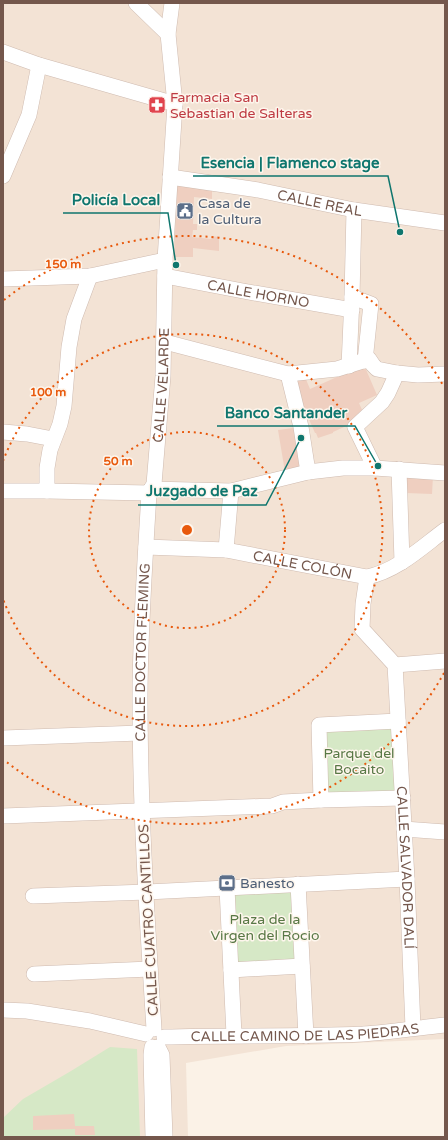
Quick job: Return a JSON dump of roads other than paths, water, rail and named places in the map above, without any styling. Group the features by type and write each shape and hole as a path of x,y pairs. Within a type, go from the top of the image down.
{"street":[{"path":"136,3 168,34"},
{"name":"CALLE VELARDE","path":"150,491 154,484 155,477 165,342 165,260 175,104 168,34 172,3"},
{"path":"3,52 39,65 175,104"},
{"path":"3,176 28,115 39,65"},
{"name":"CALLE REAL","path":"170,177 258,190 354,210 445,223"},
{"path":"350,366 354,210"},
{"path":"3,279 90,276 165,260"},
{"path":"47,491 47,468 50,450 60,424 64,406 69,347 74,319 90,276"},
{"name":"CALLE HORNO","path":"165,276 243,291 371,304 365,361"},
{"path":"165,342 288,374 337,369 369,359 377,369 398,373 445,374"},
{"path":"375,468 355,427 382,402 398,373"},
{"path":"288,374 301,427 308,472"},
{"path":"3,432 27,434 53,440"},
{"path":"3,491 231,491 308,472 343,468 375,468 445,473"},
{"path":"399,470 402,562"},
{"name":"CALLE DOCTOR FLEMING","path":"142,811 140,733 141,638 150,491"},
{"path":"226,550 231,491"},
{"name":"CALLE COLÓN","path":"146,547 226,550 367,577 377,575 402,562 445,530"},
{"path":"367,577 363,604 362,629 395,665 445,661"},
{"name":"CALLE SALVADOR DALÍ","path":"395,665 403,798 413,1028"},
{"path":"321,800 319,725 398,721"},
{"path":"3,738 140,733"},
{"path":"3,816 272,806 283,802 403,798"},
{"name":"CALLE CUATRO CANTILLOS","path":"142,811 155,1039"},
{"path":"404,829 445,832"},
{"path":"33,896 407,879"},
{"path":"298,884 306,1036"},
{"path":"227,888 234,1035"},
{"path":"231,970 302,966"},
{"path":"34,974 150,969"},
{"name":"CALLE CAMINO DE LAS PIEDRAS","path":"3,1010 27,1011 90,1020 155,1039 234,1035 306,1036 365,1034 445,1025"},
{"path":"153,1137 151,1055 155,1039"},
{"path":"155,1039 162,1055 165,1137"}],"place":[{"name":"Farmacia San Sebastian de Salteras","path":"157,105"},
{"name":"Casa de la Cultura","path":"185,211"},
{"name":"Esencia | Flamenco stage","path":"400,232"},
{"name":"Policía Local","path":"176,265"},
{"name":"Juzgado de Paz","path":"301,438"},
{"name":"Banco Santander","path":"378,466"},
{"name":"Banesto","path":"227,883"}],"park label":[{"name":"Parque del Bocaito","path":"359,762"},
{"name":"Plaza de la Virgen del Rocio","path":"265,928"}]}
